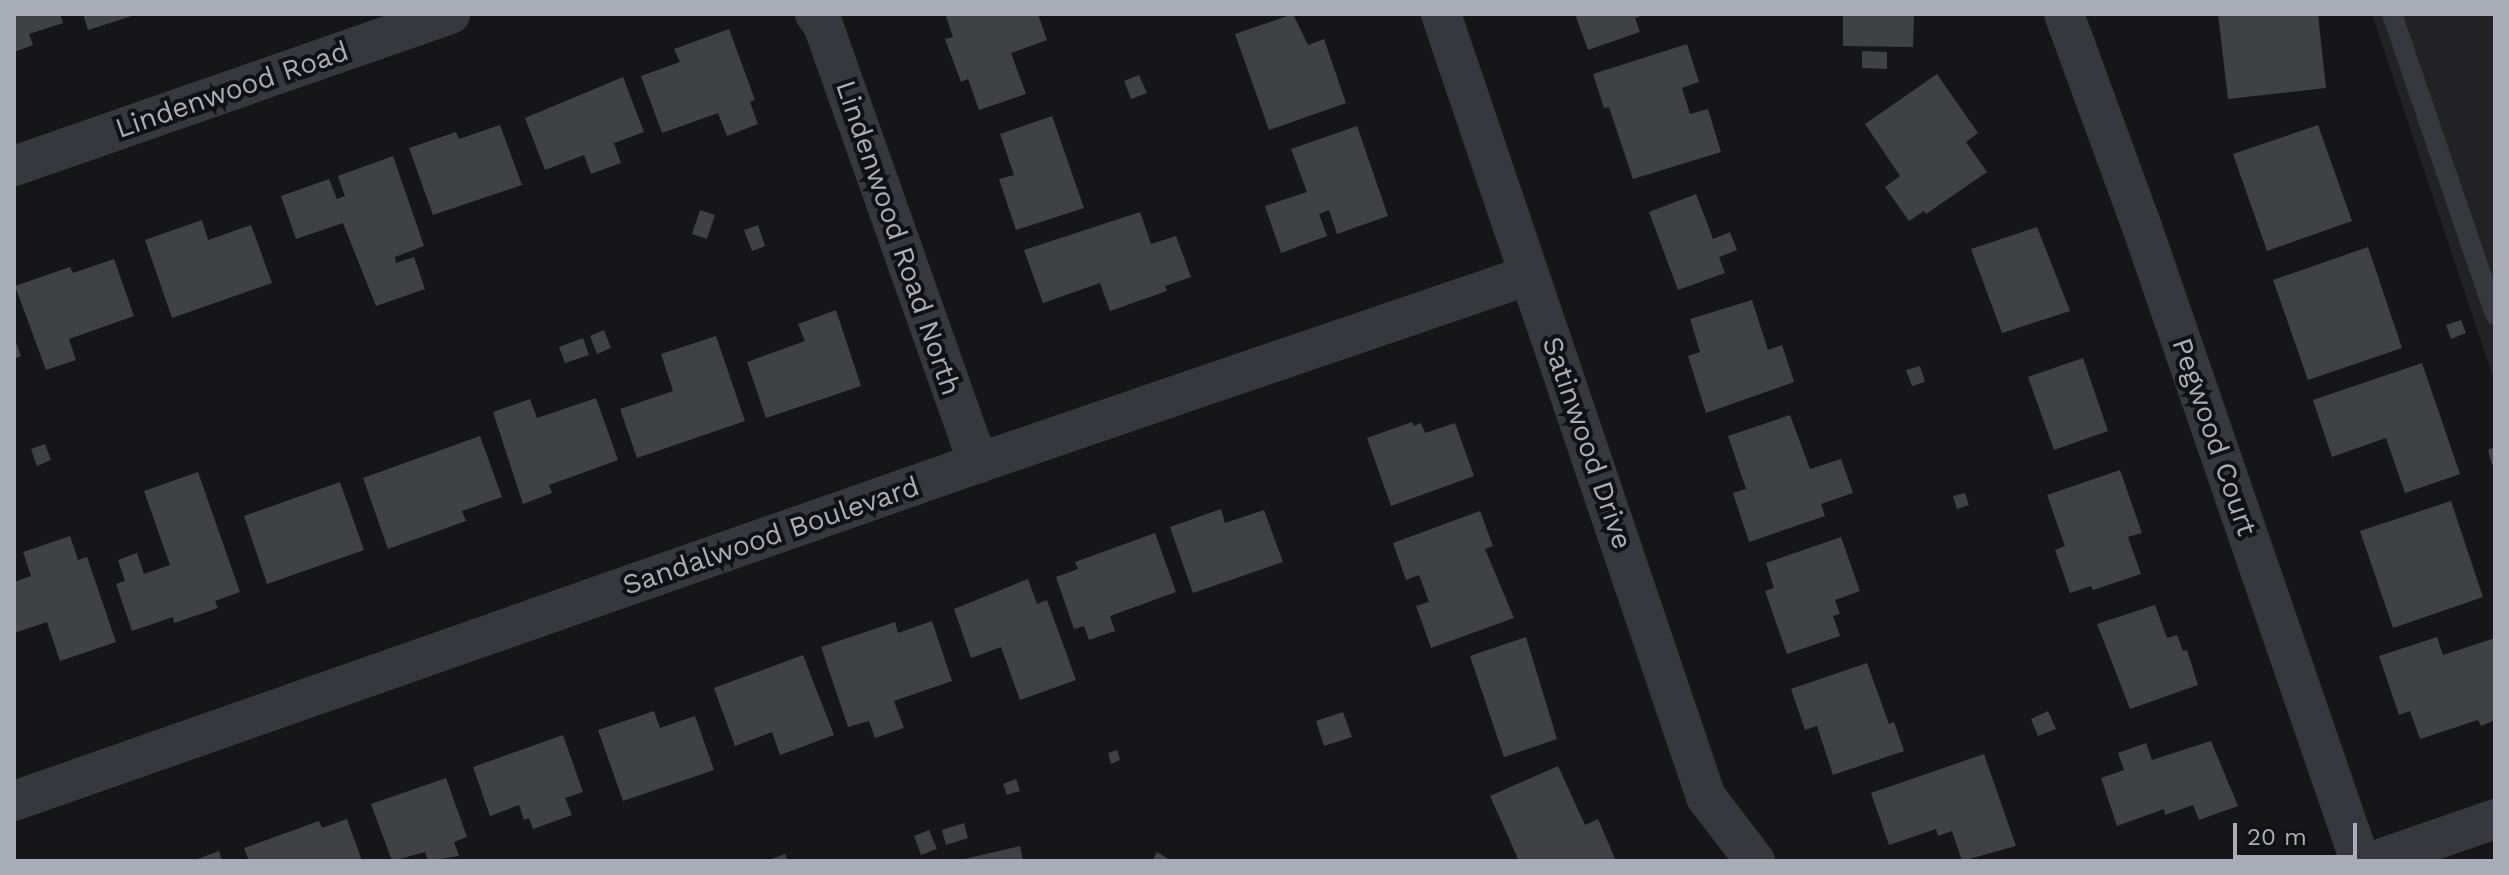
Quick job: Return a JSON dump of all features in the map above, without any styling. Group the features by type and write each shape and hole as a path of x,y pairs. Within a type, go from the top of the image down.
{"street":[{"name":"Lindenwood Road","path":"14,166 450,14"},
{"name":"Lindenwood Road North","path":"815,14 823,25 978,463"},
{"name":"Satinwood Drive","path":"1441,14 1706,797 1755,861"},
{"name":"Pegwood Court","path":"2064,14 2142,227 2360,861"},
{"name":"Sandalwood Boulevard","path":"14,801 978,463 1529,275"},
{"path":"2374,861 2495,819"}],"lane":[{"path":"2392,14 2495,315"}],"shaded area":[{"path":"2372,14 2495,14 2495,383"}],"building":[{"path":"14,14 60,14 63,23 29,34 33,45 14,52"},
{"path":"83,14 135,14 135,15 88,30"},
{"path":"1038,14 1047,40 1011,53 1026,94 979,110 968,79 961,82 945,39 953,37 946,16"},
{"path":"1293,14 1308,45 1324,39 1346,103 1269,130 1235,34"},
{"path":"1575,14 1644,15 1635,18 1640,32 1588,50"},
{"path":"1843,14 1914,14 1913,47 1843,46"},
{"path":"2218,14 2318,14 2326,88 2228,99"},
{"path":"729,29 755,100 750,102 758,124 727,136 718,113 662,133 641,76 680,62 674,49"},
{"path":"1687,44 1699,82 1682,88 1690,114 1708,109 1721,152 1633,179 1609,107 1604,108 1593,74"},
{"path":"1862,51 1887,52 1887,69 1862,68"},
{"path":"1937,74 1978,133 1966,142 1987,172 1926,214 1924,211 1909,221 1885,187 1900,176 1865,124"},
{"path":"1139,75 1147,93 1131,99 1124,81"},
{"path":"623,77 644,132 614,143 621,163 591,174 584,155 545,170 525,118"},
{"path":"1052,116 1084,208 1016,230 999,179 1014,175 1000,134"},
{"path":"500,125 522,185 433,215 409,148 456,132 459,139"},
{"path":"2318,125 2352,221 2267,251 2233,154"},
{"path":"1357,126 1388,216 1337,234 1329,210 1319,214 1327,236 1281,253 1265,206 1307,192 1291,149"},
{"path":"393,156 424,246 395,257 396,263 414,257 425,289 376,306 343,223 296,239 281,196 329,179 337,199 345,196 338,176"},
{"path":"1696,194 1713,239 1730,232 1737,250 1719,257 1725,273 1678,290 1649,212"},
{"path":"700,210 715,215 707,239 692,234"},
{"path":"1140,212 1151,244 1176,236 1191,277 1165,286 1167,291 1110,311 1100,283 1043,303 1024,250"},
{"path":"202,220 208,240 251,225 272,283 172,318 145,240"},
{"path":"758,225 765,246 752,251 744,230"},
{"path":"2037,227 2070,311 2002,333 1971,249"},
{"path":"2368,247 2402,348 2308,380 2273,280"},
{"path":"114,259 134,316 69,339 76,360 46,370 15,286 70,267 73,273"},
{"path":"1752,300 1768,350 1782,345 1794,382 1706,413 1688,356 1700,352 1690,319"},
{"path":"836,310 861,386 766,418 747,362 805,341 798,324"},
{"path":"2461,320 2466,333 2451,339 2446,325"},
{"path":"604,330 611,348 597,354 590,336"},
{"path":"716,336 745,421 637,458 620,409 673,391 661,354"},
{"path":"14,337 21,356 14,359"},
{"path":"583,338 589,355 565,363 559,347"},
{"path":"2083,358 2108,431 2054,450 2028,377"},
{"path":"2422,363 2460,474 2405,493 2386,438 2332,457 2313,400"},
{"path":"1920,366 1925,382 1912,386 1906,370"},
{"path":"596,398 618,460 549,485 552,493 523,504 493,412 530,399 537,418"},
{"path":"1790,415 1810,469 1841,459 1853,493 1821,504 1825,516 1749,542 1733,493 1746,489 1728,436"},
{"path":"1412,422 1414,426 1421,423 1425,433 1455,423 1474,476 1391,506 1367,438"},
{"path":"480,436 502,497 462,511 466,521 388,549 363,478"},
{"path":"45,444 51,460 37,466 31,449"},
{"path":"2495,447 2495,464 2492,465 2488,450"},
{"path":"2120,470 2142,533 2128,537 2141,574 2093,590 2091,586 2070,593 2055,550 2065,546 2047,495"},
{"path":"198,472 240,592 215,601 218,608 174,623 173,617 132,631 116,584 125,581 118,560 137,553 144,574 170,565 144,491"},
{"path":"340,482 364,550 267,584 244,516"},
{"path":"1965,493 1969,505 1957,509 1953,496"},
{"path":"2451,501 2483,597 2393,628 2360,531"},
{"path":"1221,509 1225,523 1264,510 1283,562 1193,593 1170,527"},
{"path":"1480,511 1493,546 1485,549 1514,618 1431,648 1416,606 1429,602 1419,575 1406,580 1393,543"},
{"path":"1155,533 1176,592 1110,616 1115,631 1089,640 1084,626 1074,629 1056,577 1078,569 1075,562"},
{"path":"70,536 78,560 87,557 116,642 60,661 47,622 14,633 14,582 31,576 23,552"},
{"path":"1841,537 1860,591 1835,600 1840,614 1833,616 1840,636 1787,654 1765,591 1774,588 1766,563"},
{"path":"1028,579 1037,604 1047,600 1076,680 1020,700 1001,647 971,658 954,609"},
{"path":"2155,605 2167,638 2177,635 2183,651 2187,650 2198,685 2130,709 2097,624"},
{"path":"932,621 952,681 894,701 904,728 875,738 869,721 848,727 821,647 895,622 898,633"},
{"path":"1526,637 1557,739 1504,757 1470,656"},
{"path":"2437,637 2443,655 2495,638 2495,720 2481,726 2478,720 2420,739 2410,711 2399,715 2379,656"},
{"path":"803,655 834,735 780,755 772,732 735,746 714,688"},
{"path":"1867,663 1889,724 1894,722 1904,751 1833,775 1817,726 1805,730 1791,689"},
{"path":"654,711 660,728 695,716 714,770 623,801 598,730"},
{"path":"2048,711 2056,729 2038,736 2031,719"},
{"path":"1343,712 1352,737 1324,746 1316,721"},
{"path":"563,735 583,792 565,798 572,815 533,829 529,818 524,820 519,805 490,816 473,767"},
{"path":"2211,741 2238,806 2199,820 2193,805 2165,815 2164,809 2117,826 2101,778 2124,770 2118,753 2146,743 2152,760"},
{"path":"1117,750 1120,760 1111,764 1108,753"},
{"path":"1984,754 2016,846 1962,861 1952,831 1938,836 1936,829 1889,845 1871,793"},
{"path":"1558,766 1585,825 1598,819 1616,861 1519,861 1490,796"},
{"path":"446,778 467,837 454,842 459,856 428,861 425,852 392,861 371,804"},
{"path":"1016,779 1020,791 1007,795 1003,784"},
{"path":"347,819 362,861 249,861 244,848 319,821 322,828"},
{"path":"964,823 968,838 946,845 942,830"},
{"path":"929,830 937,849 921,855 914,836"},
{"path":"1020,846 1023,861 960,861 960,860"},
{"path":"219,851 222,861 192,861"},
{"path":"1157,852 1172,861 1152,861"},
{"path":"785,854 788,861 766,861"}]}
